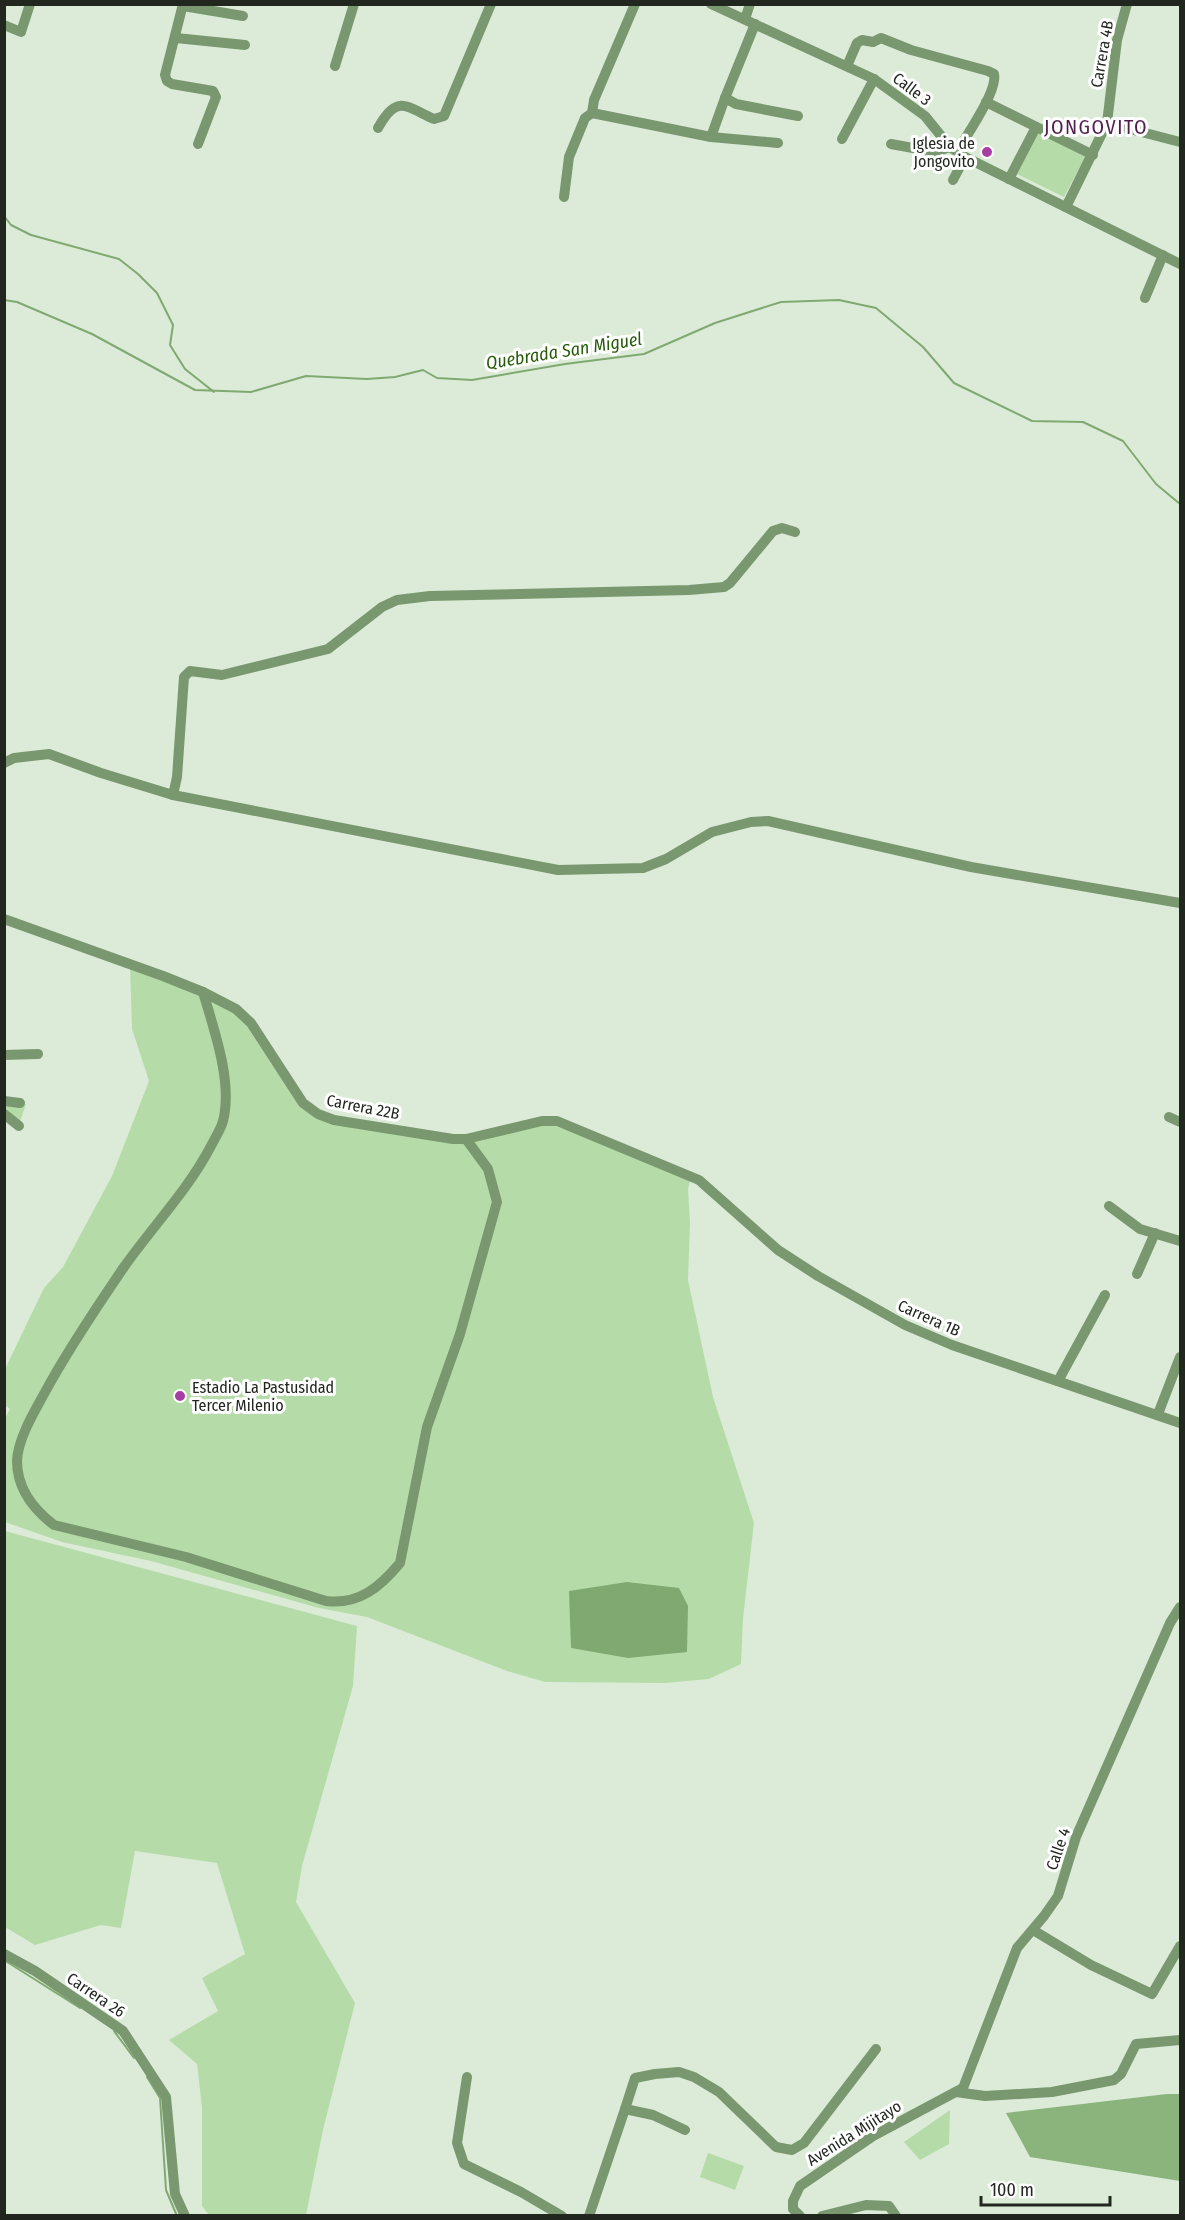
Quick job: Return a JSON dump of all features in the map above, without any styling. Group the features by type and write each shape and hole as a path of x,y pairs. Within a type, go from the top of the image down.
{"street":[{"path":"4,25 21,32 30,4"},
{"path":"335,66 354,4"},
{"path":"378,128 393,107 402,105 434,119 444,116 491,4"},
{"path":"564,197 569,157 585,118 592,113 594,100 635,4"},
{"name":"Calle 3","path":"711,4 874,79 925,116 957,152 1180,264"},
{"path":"711,137 750,22 750,4"},
{"name":"Carrera 4B","path":"1066,207 1107,123 1118,40 1127,4"},
{"path":"198,144 216,97 213,91 172,84 167,81 165,75 183,5 243,15"},
{"path":"176,38 245,45"},
{"path":"847,66 857,43 862,40 873,42 881,38 911,50 988,70 994,74 995,81 986,102 957,152 953,180"},
{"path":"842,139 874,79"},
{"path":"724,98 735,104 798,116"},
{"path":"986,102 1093,155"},
{"path":"592,113 711,137 778,143"},
{"path":"1107,123 1180,142"},
{"path":"1009,179 1036,127"},
{"path":"891,144 935,152 957,152"},
{"path":"1144,298 1163,255"},
{"path":"174,795 184,677 190,671 222,675 328,649 382,607 397,600 430,596 689,590 724,587 734,579 773,531 782,528 795,532"},
{"path":"4,763 14,758 49,754 101,773 174,795 558,870 643,868 666,859 712,832 751,822 768,821 971,867 1180,903"},
{"name":"Carrera 22B","path":"4,919 56,936 203,992 236,1009 251,1023 303,1103 318,1114 334,1120 453,1139 466,1139 542,1121 557,1121 699,1180"},
{"path":"203,992 217,1041 223,1075 226,1097 223,1123 198,1172 124,1267 58,1368 36,1408 21,1443 17,1464 23,1491 39,1514 54,1525 186,1557 326,1601 341,1602 357,1599 371,1592 387,1579 400,1563 427,1427 459,1334 497,1202 488,1169 466,1139"},
{"path":"4,1055 38,1054"},
{"path":"4,1101 20,1103"},
{"path":"4,1114 19,1126"},
{"path":"1169,1117 1180,1122"},
{"name":"Carrera 1B","path":"699,1180 778,1250 862,1303 904,1326 952,1346 1180,1423"},
{"path":"1109,1206 1140,1229 1180,1241"},
{"path":"1137,1274 1155,1233"},
{"path":"1058,1381 1105,1294"},
{"path":"1158,1414 1180,1357"},
{"name":"Calle 4","path":"956,2092 963,2088 1017,1948 1058,1896 1076,1837 1175,1626 1180,1607"},
{"path":"1033,1930 1091,1965 1152,1994 1180,1946"},
{"name":"Carrera 26","path":"4,1954 35,1971 123,2031 134,2045 166,2097 175,2194 185,2216"},
{"path":"956,2092 985,2096 1052,2092 1114,2080 1120,2074 1136,2044 1180,2040"},
{"path":"589,2216 635,2078 678,2072 693,2077 719,2092 776,2147 792,2150 804,2143 876,2049"},
{"path":"467,2077 457,2143 464,2164 521,2192 562,2216"},
{"name":"Avenida Mijitayo","path":"800,2216 793,2209 793,2201 800,2186 873,2136 956,2092"},
{"path":"625,2109 653,2115 686,2130"},
{"path":"822,2216 866,2205 889,2206 896,2216"}],"shaded area":[{"path":"1038,132 1085,157 1064,197 1017,174"},
{"path":"130,964 236,1009 293,1088 318,1114 453,1139 542,1121 691,1177 688,1189 690,1222 688,1280 713,1397 754,1523 743,1619 741,1664 709,1679 665,1683 545,1682 507,1671 367,1617 319,1608 151,1561 62,1542 5,1522 4,1420 10,1409 5,1405 5,1369 44,1288 63,1267 112,1176 149,1081 132,1029"},
{"path":"4,1102 26,1104 19,1124 5,1113"},
{"path":"5,1531 357,1626 353,1686 302,1866 296,1902 355,2003 323,2130 306,2215 209,2215 202,2206 202,2108 197,2064 169,2040 218,2011 202,1978 245,1954 217,1863 135,1851 121,1928 101,1925 35,1945 5,1927"},
{"path":"627,1582 679,1588 688,1606 687,1652 628,1658 571,1648 569,1591"},
{"path":"1180,2094 1180,2181 1030,2157 1006,2113"},
{"path":"950,2110 949,2144 920,2160 904,2142"},
{"path":"708,2153 744,2166 735,2190 700,2177"}],"waterway":[{"path":"4,216 11,225 31,235 119,259 138,274 157,293 173,325 170,345 185,369 214,392"},
{"name":"Quebrada San Miguel","path":"4,300 17,302 92,334 195,390 251,392 306,376 367,379 395,377 423,370 437,378 472,380 565,364 644,354 715,323 781,302 839,300 876,308 923,347 954,383 1032,421 1083,422 1123,441 1156,484 1180,504"},
{"path":"4,1960 80,2008"},
{"path":"114,2031 134,2058"},
{"path":"147,2077 160,2098 166,2190 177,2216"}],"place":[{"name":"Iglesia de Jongovito","path":"987,152"},
{"name":"Estadio La Pastusidad Tercer Milenio","path":"180,1396"}],"district":[{"name":"JONGOVITO","path":"1096,127"}]}
